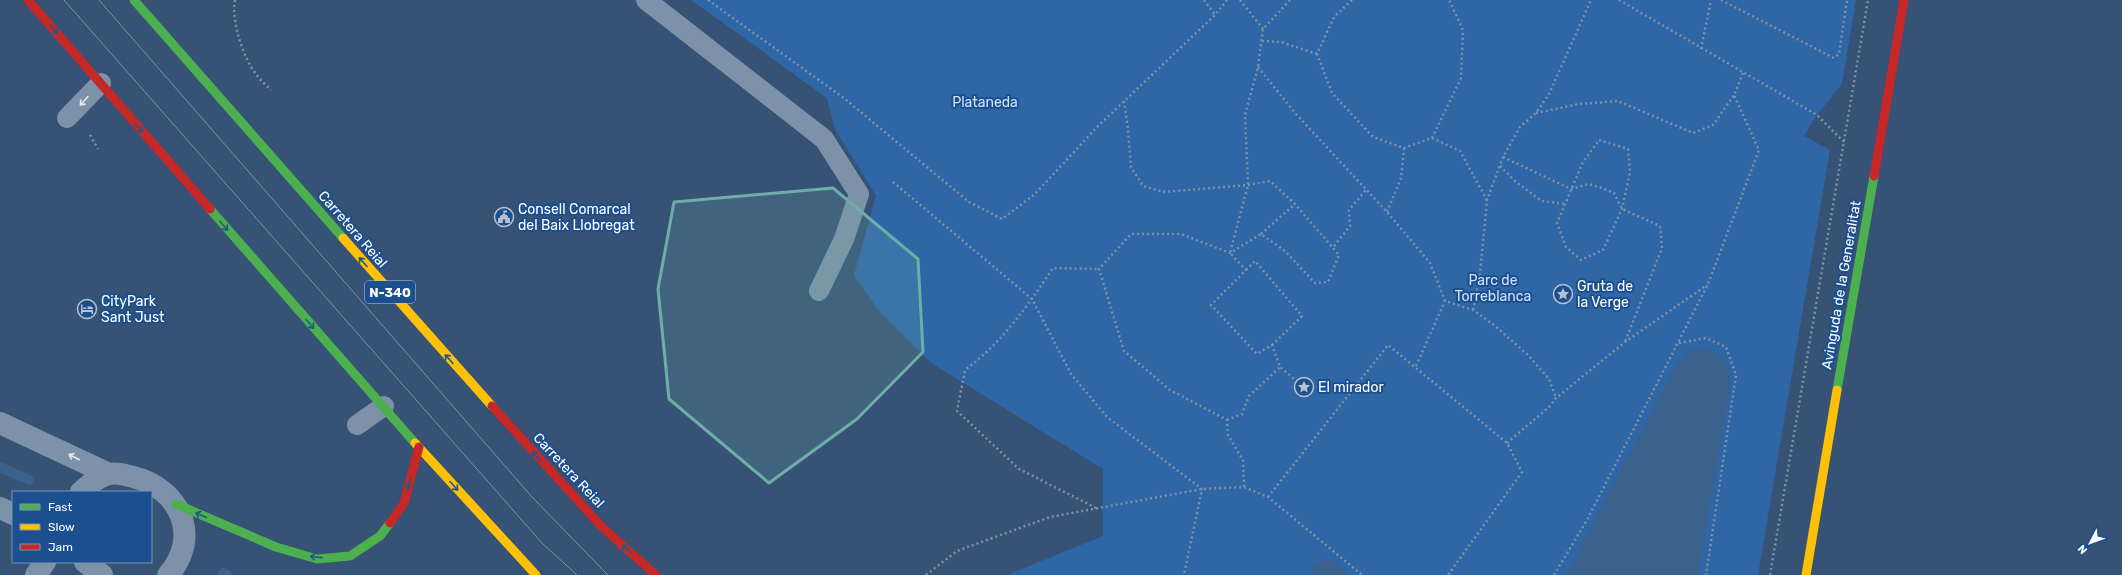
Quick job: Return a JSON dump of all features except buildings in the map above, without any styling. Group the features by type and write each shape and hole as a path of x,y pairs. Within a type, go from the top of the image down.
{"main road":[{"path":"28,0 358,379 384,406 516,555 536,575"},
{"name":"Carretera Reial","path":"134,0 508,425 602,527 656,575"},
{"name":"Avinguda de la Generalitat","path":"1806,575 1904,0"},
{"path":"176,504 276,547 317,559 350,556 380,536 404,503 419,447"}],"street":[{"path":"0,423 109,474 124,475 154,484 166,493 176,504 183,520 184,537 182,553 174,568 168,575"},
{"path":"82,491 93,482 109,474"},
{"path":"0,508 12,514"},
{"path":"36,575 44,563"},
{"path":"86,563 102,575"}],"lane":[{"path":"646,0 824,139 859,194 844,240 819,291"},
{"path":"67,118 101,83"},
{"path":"357,425 384,406"}],"path":[{"path":"234,0 233,9 237,35 254,73 271,90"},
{"path":"708,0 845,99 969,202 1002,219 1035,194 1124,101 1215,15 1227,0"},
{"path":"1204,0 1215,15"},
{"path":"1240,0 1264,28"},
{"path":"1230,253 1248,185 1245,115 1258,67 1264,28 1290,0"},
{"path":"1352,0 1334,17 1317,54 1332,93 1373,136 1404,148 1432,138 1461,78 1463,30 1449,0"},
{"path":"1473,310 1480,274 1487,200 1503,157 1520,127 1536,114 1549,94 1591,0"},
{"path":"1619,0 1817,115 1845,143"},
{"path":"1701,49 1711,0"},
{"path":"1722,0 1834,58 1839,54 1847,0"},
{"path":"1770,575 1845,143 1868,0"},
{"path":"1262,41 1281,42 1317,54"},
{"path":"1258,67 1296,114 1388,212 1430,263 1445,301 1416,366"},
{"path":"1536,114 1579,104 1618,101 1664,119 1693,133 1714,124 1734,95 1743,73"},
{"path":"1554,575 1587,520 1708,284 1759,150 1734,95"},
{"path":"1124,101 1131,167 1143,186 1163,192 1248,185 1270,181 1295,204 1334,246 1339,254 1328,282 1315,283 1285,251 1261,234"},
{"path":"1432,138 1460,151 1487,200"},
{"path":"1600,140 1628,149 1630,172 1622,209 1603,250 1580,260 1566,247 1557,223 1571,189 1583,162 1600,140"},
{"path":"1388,212 1401,178 1404,148"},
{"path":"1503,157 1571,189 1589,184 1614,193 1622,209 1660,226 1662,248 1625,342"},
{"path":"1500,166 1516,182 1542,201 1565,204"},
{"path":"893,182 1032,299 1071,374 1107,417 1202,490"},
{"path":"1334,246 1350,226 1349,210 1366,190"},
{"path":"1230,253 1261,234 1295,204"},
{"path":"1096,508 1019,469 957,411 965,370 983,357 1022,314 1054,268 1099,269 1131,234 1181,234 1230,253 1246,270"},
{"path":"1256,261 1302,316 1272,346 1257,354 1211,305 1256,261"},
{"path":"1099,269 1124,351 1170,390 1227,420 1242,414 1249,396 1280,367"},
{"path":"1507,442 1549,407 1556,398 1625,342 1708,284"},
{"path":"1445,301 1473,310 1494,325 1528,354 1549,379 1556,398"},
{"path":"1679,343 1706,338 1726,347 1736,375 1706,575"},
{"path":"1268,498 1388,345 1416,366 1507,442 1522,472 1448,575"},
{"path":"1272,346 1280,367 1304,387"},
{"path":"1227,420 1228,435 1243,460 1244,487"},
{"path":"926,575 957,551 1050,517 1202,490 1244,487 1268,498 1362,575"},
{"path":"1184,575 1202,490"}],"highlighted area":[{"path":"833,188 918,259 923,352 857,419 769,483 669,399 658,289 674,202"}],"green space":[{"name":"Parc de Torreblanca","path":"691,0 1856,0 1842,84 1817,115 1804,136 1830,150 1758,575 1007,575 1103,536 1103,469 931,363 878,310 854,275 876,196 835,129 827,98"}],"shaded area":[{"path":"1700,348 1715,353 1724,360 1727,365 1730,387 1698,575 1566,575 1676,365 1689,351"},
{"path":"1324,560 1332,561 1349,575 1311,575 1313,564"}],"waterway":[{"path":"0,467 29,480"},
{"path":"223,573 227,575"}],"tram line":[{"path":"64,0 542,543 577,575"},
{"path":"99,0 532,497 608,575"}],"traffic: fast":[{"path":"134,0 343,238"},
{"path":"1837,390 1874,176"},
{"path":"210,209 415,443"},
{"path":"176,504 276,547 317,559 350,556 380,536 390,523"}],"traffic: slow":[{"path":"343,238 492,406"},
{"path":"1806,575 1837,390"},
{"path":"415,443 536,575"}],"traffic: jam":[{"path":"28,0 210,209"},
{"path":"1874,176 1904,0"},
{"path":"492,406 602,527 656,575"},
{"path":"390,523 404,503 419,447"}],"place":[{"name":"Consell Comarcal del Baix Llobregat","path":"504,217"},
{"name":"Gruta de la Verge","path":"1563,294"},
{"name":"CityPark Sant Just","path":"87,309"},
{"name":"El mirador","path":"1304,387"}],"park label":[{"name":"Plataneda","path":"985,102"}]}
